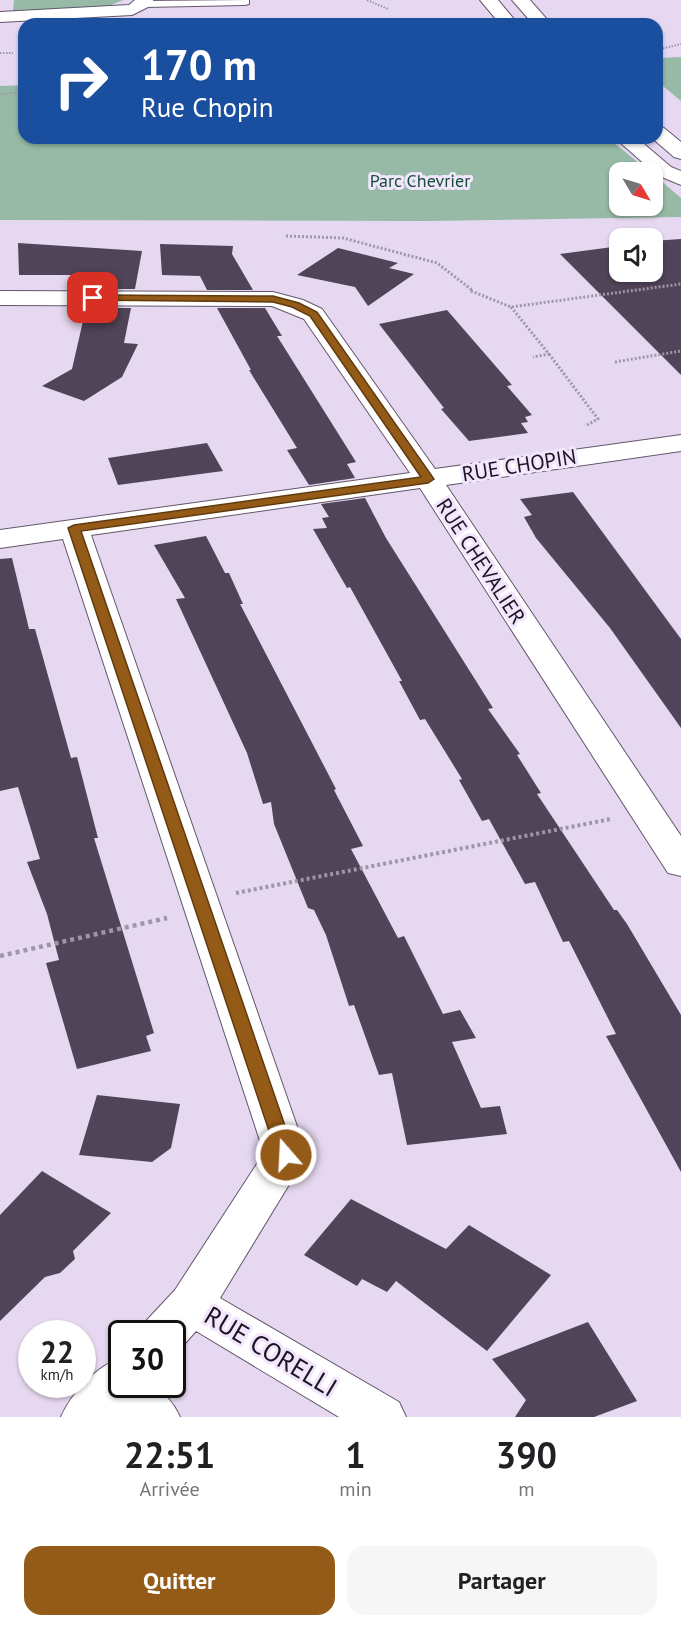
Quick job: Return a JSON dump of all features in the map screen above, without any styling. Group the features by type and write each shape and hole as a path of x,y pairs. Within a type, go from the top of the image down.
{"street":[{"path":"489,0 504,18"},
{"path":"521,0 537,18"},
{"path":"0,16 132,10 145,2"},
{"path":"663,137 681,153"},
{"path":"632,144 664,171 681,179"},
{"name":"RUE CHEVALIER","path":"0,298 273,299 295,305 313,314 428,479 681,864"},
{"name":"RUE CHOPIN","path":"0,539 681,443"},
{"name":"RUE CORELLI","path":"74,528 286,1155 177,1319 382,1417"},
{"path":"106,1394 156,1417"}],"lane":[{"path":"145,2 245,2"}],"path":[{"path":"367,0 388,9"},
{"path":"663,49 681,45"},
{"path":"0,53 13,53"},
{"path":"0,94 18,92"},
{"path":"286,236 343,238 437,263 475,293"},
{"path":"471,291 511,307 681,284"},
{"path":"511,307 598,419 585,426"},
{"path":"615,362 681,351"},
{"path":"533,357 549,354"},
{"path":"0,956 201,905 645,812"}],"green space":[{"path":"14,0 123,0 109,6 13,11"},
{"path":"681,57 681,101 663,86 663,58"},
{"name":"Parc Chevrier","path":"18,85 18,144 615,144 638,162 609,162 609,216 663,216 663,183 681,198 681,217 428,221 0,220 0,86"}],"building":[{"path":"681,239 681,375 560,254 609,247 609,282 663,282 663,240"},
{"path":"18,243 142,251 135,289 91,289 94,275 19,275"},
{"path":"160,244 233,246 232,254 253,290 207,290 200,276 162,275"},
{"path":"338,248 398,263 389,268 414,274 368,306 355,287 297,275"},
{"path":"86,308 131,308 124,343 138,344 122,377 84,401 42,386 72,369"},
{"path":"217,308 265,308 282,336 277,336 356,462 347,464 355,478 309,485 287,450 297,448 249,370 251,370"},
{"path":"447,310 512,385 507,386 532,415 525,417 528,422 521,423 528,433 469,441 441,409 444,408 379,324"},
{"path":"207,443 223,471 118,485 108,458"},
{"path":"573,492 681,639 681,728 610,628 536,538 524,517 532,515 520,499"},
{"path":"365,498 386,538 493,708 488,709 520,754 517,755 541,793 537,794 614,910 617,910 627,924 681,1015 681,1172 606,1036 616,1034 569,941 563,942 535,882 525,884 489,819 482,821 459,780 462,779 425,719 420,720 399,681 402,681 350,587 347,588 313,529 327,528 322,518 329,517 321,504"},
{"path":"206,536 225,573 229,573 243,604 240,604 336,789 334,790 363,846 351,849 398,938 404,936 443,1014 460,1010 476,1038 452,1042 481,1108 500,1106 507,1134 407,1145 392,1073 379,1075 354,1005 349,1006 326,935 314,910 308,908 274,824 271,802 263,804 247,753 176,599 185,598 154,545"},
{"path":"12,558 29,629 35,629 71,758 77,757 98,838 94,838 154,1033 146,1036 151,1051 77,1069 46,963 59,960 47,914 27,862 40,859 18,787 0,791 0,559"},
{"path":"97,1095 180,1104 171,1148 152,1162 79,1155"},
{"path":"42,1171 111,1213 73,1251 75,1259 60,1273 45,1277 0,1321 0,1215"},
{"path":"351,1199 446,1249 469,1225 551,1275 487,1351 396,1281 387,1292 362,1279 357,1286 304,1255"},
{"path":"588,1322 637,1401 594,1417 515,1417 526,1400 492,1359"}],"route":[{"path":"93,298 273,299 295,305 313,314 428,479 74,528 286,1155"}]}
